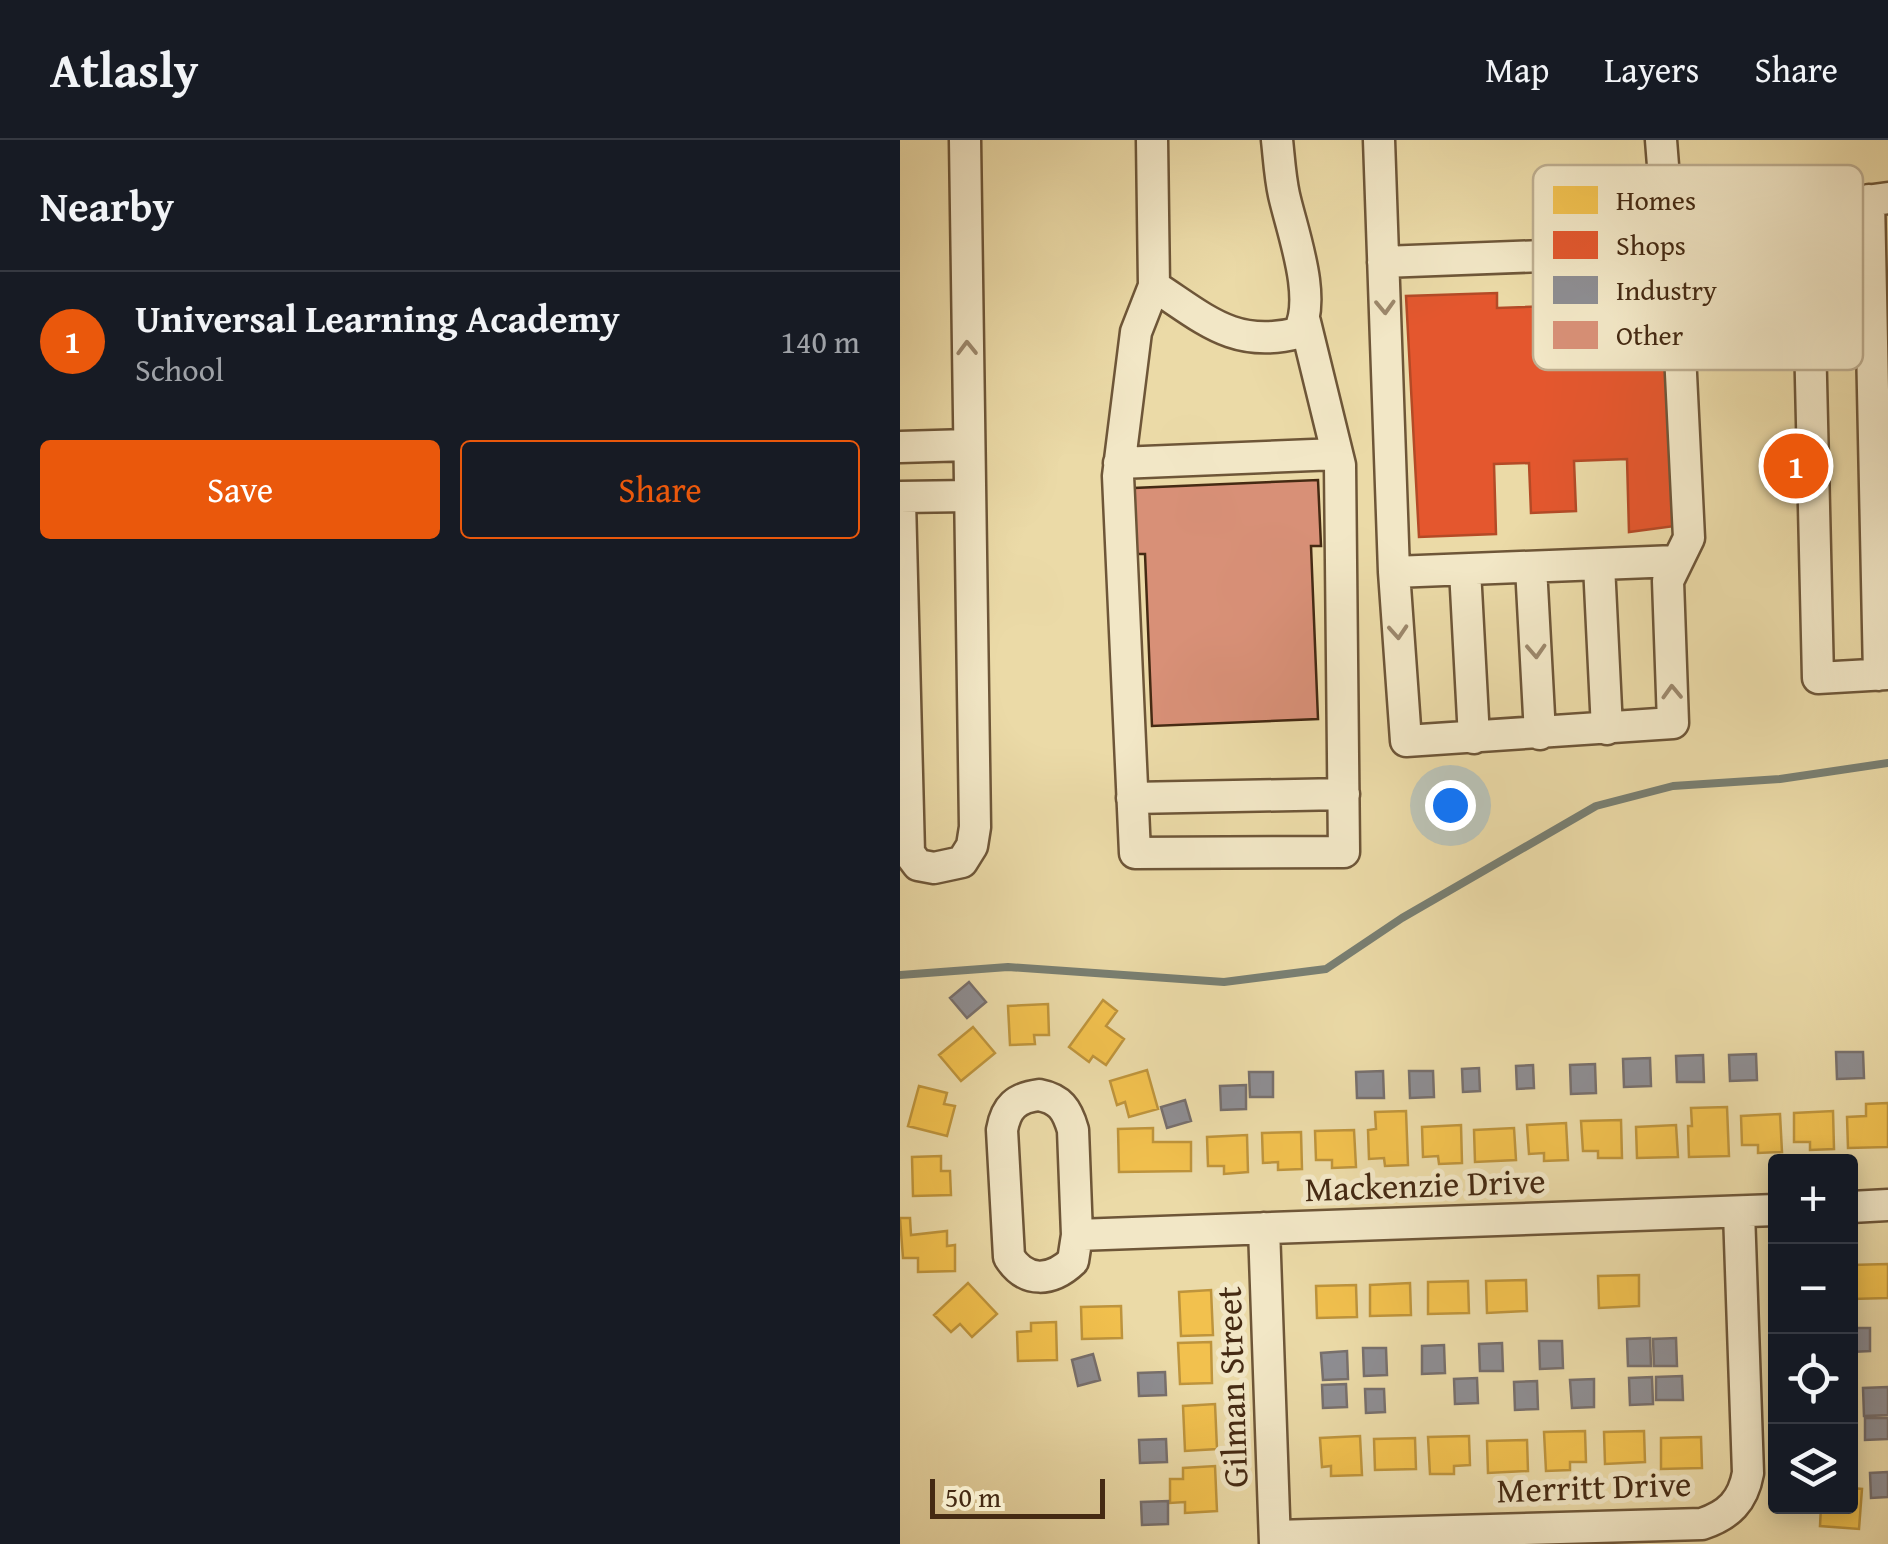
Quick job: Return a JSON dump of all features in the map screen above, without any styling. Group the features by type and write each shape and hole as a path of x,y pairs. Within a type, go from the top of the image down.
{"street":[{"path":"965,140 975,827 972,846 962,862 934,868 918,865 909,852 900,499 970,496"},
{"path":"1152,140 1154,286 1136,332 1119,462 1135,852 1344,852 1337,454 1304,322 1298,252 1283,191 1277,140"},
{"path":"1379,140 1394,572 1406,741 1673,723 1668,581 1689,538 1681,370"},
{"path":"1661,140 1663,165"},
{"path":"1810,370 1818,678 1884,674 1878,199"},
{"path":"1383,262 1533,256"},
{"path":"1154,286 1222,330 1270,340 1298,332 1304,322"},
{"path":"900,446 968,445"},
{"path":"1119,462 1337,454"},
{"path":"1394,572 1676,561"},
{"path":"1599,564 1607,729"},
{"path":"1531,567 1540,734"},
{"path":"1465,570 1474,738"},
{"path":"1132,798 1344,794"},
{"path":"1024,1096 1050,1097 1069,1114 1077,1235 1073,1261 1046,1278 1032,1277 1015,1267 1009,1257 1002,1130 1004,1115 1011,1104 1024,1096"},
{"path":"1858,1207 1888,1205"},
{"name":"Mackenzie Drive","path":"1077,1235 1768,1210"},
{"name":"Merritt Drive","path":"1275,1540 1702,1524 1727,1513 1742,1496 1748,1473 1739,1212"},
{"name":"Gilman Street","path":"1264,1228 1275,1540"}],"building: Homes":[{"path":"1103,1000 1117,1011 1106,1026 1124,1039 1106,1065 1093,1056 1089,1062 1069,1047"},
{"path":"1048,1004 1049,1035 1034,1035 1035,1044 1010,1045 1008,1006"},
{"path":"973,1027 995,1053 961,1081 939,1055"},
{"path":"1147,1070 1158,1109 1129,1117 1125,1102 1117,1105 1110,1081"},
{"path":"919,1086 947,1093 944,1104 955,1106 947,1136 908,1126"},
{"path":"1888,1103 1888,1147 1848,1148 1847,1117 1866,1116 1866,1104"},
{"path":"1727,1107 1729,1156 1689,1157 1691,1108"},
{"path":"1406,1111 1408,1165 1385,1166 1384,1158 1369,1159 1368,1130 1376,1129 1375,1112"},
{"path":"1833,1111 1834,1149 1810,1150 1810,1142 1794,1142 1794,1113"},
{"path":"1780,1114 1782,1152 1758,1153 1758,1145 1742,1145 1741,1116"},
{"path":"1621,1120 1622,1158 1598,1158 1598,1151 1583,1151 1581,1121"},
{"path":"1566,1123 1568,1160 1544,1161 1544,1153 1529,1154 1527,1125"},
{"path":"1461,1125 1462,1163 1439,1164 1438,1156 1423,1157 1422,1127"},
{"path":"1676,1125 1678,1157 1637,1158 1636,1127"},
{"path":"1153,1128 1153,1142 1191,1142 1191,1171 1119,1172 1118,1129"},
{"path":"1514,1128 1516,1160 1475,1162 1474,1130"},
{"path":"1354,1130 1356,1167 1332,1168 1332,1160 1316,1160 1315,1131"},
{"path":"1301,1132 1302,1169 1278,1170 1278,1162 1263,1163 1262,1133"},
{"path":"1247,1135 1248,1172 1224,1174 1224,1166 1208,1166 1207,1137"},
{"path":"941,1156 941,1171 950,1171 951,1195 913,1196 912,1157"},
{"path":"900,1218 910,1218 911,1235 947,1231 947,1246 955,1245 955,1271 918,1272 918,1258 903,1258"},
{"path":"1888,1264 1888,1298 1858,1299 1858,1265"},
{"path":"1639,1275 1639,1306 1599,1308 1598,1276"},
{"path":"1526,1280 1527,1311 1487,1313 1486,1281"},
{"path":"1468,1281 1469,1313 1428,1314 1428,1282"},
{"path":"968,1283 997,1314 972,1337 960,1324 951,1332 934,1315"},
{"path":"1410,1283 1411,1315 1370,1316 1370,1285"},
{"path":"1356,1285 1357,1317 1317,1318 1316,1286"},
{"path":"1211,1290 1213,1335 1181,1336 1179,1292"},
{"path":"1121,1306 1122,1338 1082,1339 1081,1307"},
{"path":"1056,1322 1057,1360 1018,1361 1017,1332 1031,1331 1031,1323"},
{"path":"1211,1342 1212,1383 1180,1384 1178,1343"},
{"path":"1215,1404 1217,1449 1185,1451 1183,1406"},
{"path":"1585,1431 1586,1462 1570,1462 1570,1470 1546,1471 1544,1432"},
{"path":"1644,1431 1645,1462 1605,1464 1604,1432"},
{"path":"1360,1436 1362,1475 1331,1476 1331,1466 1322,1467 1320,1438"},
{"path":"1469,1436 1470,1465 1454,1466 1454,1474 1430,1474 1428,1437"},
{"path":"1701,1437 1702,1468 1661,1469 1661,1438"},
{"path":"1415,1438 1416,1469 1375,1470 1374,1439"},
{"path":"1527,1440 1528,1471 1488,1473 1487,1441"},
{"path":"1215,1466 1217,1511 1185,1513 1185,1502 1170,1503 1170,1479 1183,1479 1183,1468"},
{"path":"1858,1489 1862,1489 1859,1529 1820,1526 1821,1514 1858,1514"}],"building: Shops":[{"path":"1497,293 1497,308 1533,307 1533,370 1669,370 1675,526 1629,532 1627,459 1574,461 1576,511 1531,513 1529,463 1494,464 1496,534 1419,537 1406,296"}],"building: Industry":[{"path":"969,982 986,1002 967,1018 950,998"},
{"path":"1836,1052 1863,1052 1864,1078 1837,1079"},
{"path":"1756,1054 1757,1080 1730,1081 1729,1055"},
{"path":"1703,1055 1704,1082 1677,1082 1676,1056"},
{"path":"1650,1058 1651,1086 1624,1087 1623,1059"},
{"path":"1595,1064 1596,1093 1571,1094 1570,1065"},
{"path":"1533,1065 1534,1088 1517,1089 1516,1066"},
{"path":"1479,1068 1480,1091 1463,1092 1462,1069"},
{"path":"1383,1071 1384,1098 1357,1098 1356,1072"},
{"path":"1409,1071 1433,1071 1434,1097 1410,1098"},
{"path":"1249,1072 1273,1072 1273,1097 1250,1097"},
{"path":"1246,1085 1246,1109 1221,1110 1220,1086"},
{"path":"1185,1100 1191,1121 1167,1128 1161,1107"},
{"path":"1858,1328 1870,1328 1870,1351 1858,1352"},
{"path":"1650,1338 1651,1366 1628,1366 1627,1339"},
{"path":"1676,1338 1677,1366 1654,1366 1653,1339"},
{"path":"1539,1341 1562,1341 1563,1368 1540,1369"},
{"path":"1502,1343 1503,1371 1480,1371 1479,1344"},
{"path":"1444,1345 1445,1373 1422,1374 1422,1346"},
{"path":"1363,1348 1386,1348 1387,1375 1364,1376"},
{"path":"1347,1351 1348,1379 1323,1380 1321,1353"},
{"path":"1093,1354 1100,1380 1078,1386 1072,1360"},
{"path":"1165,1372 1166,1395 1139,1396 1138,1373"},
{"path":"1682,1376 1683,1400 1656,1400 1656,1377"},
{"path":"1652,1377 1653,1404 1630,1405 1629,1378"},
{"path":"1477,1378 1478,1403 1455,1404 1454,1379"},
{"path":"1594,1379 1594,1407 1572,1408 1570,1380"},
{"path":"1537,1381 1538,1409 1515,1410 1514,1382"},
{"path":"1346,1384 1347,1407 1323,1408 1322,1385"},
{"path":"1888,1387 1888,1415 1864,1416 1863,1388"},
{"path":"1365,1389 1384,1389 1385,1412 1366,1413"},
{"path":"1865,1418 1888,1418 1888,1439 1865,1440"},
{"path":"1166,1439 1167,1462 1140,1463 1139,1440"},
{"path":"1888,1472 1888,1497 1871,1498 1870,1473"},
{"path":"1168,1501 1168,1524 1142,1525 1141,1502"}],"building: Other":[{"path":"1318,480 1321,546 1311,546 1318,719 1152,726 1145,554 1126,554 1125,521 1135,520 1134,488"}],"waterway":[{"path":"900,975 1008,967 1224,982 1326,969 1402,918 1596,806 1673,786 1780,779 1888,763"}],"place":[{"name":"Universal Learning Academy","path":"1796,466"}]}
